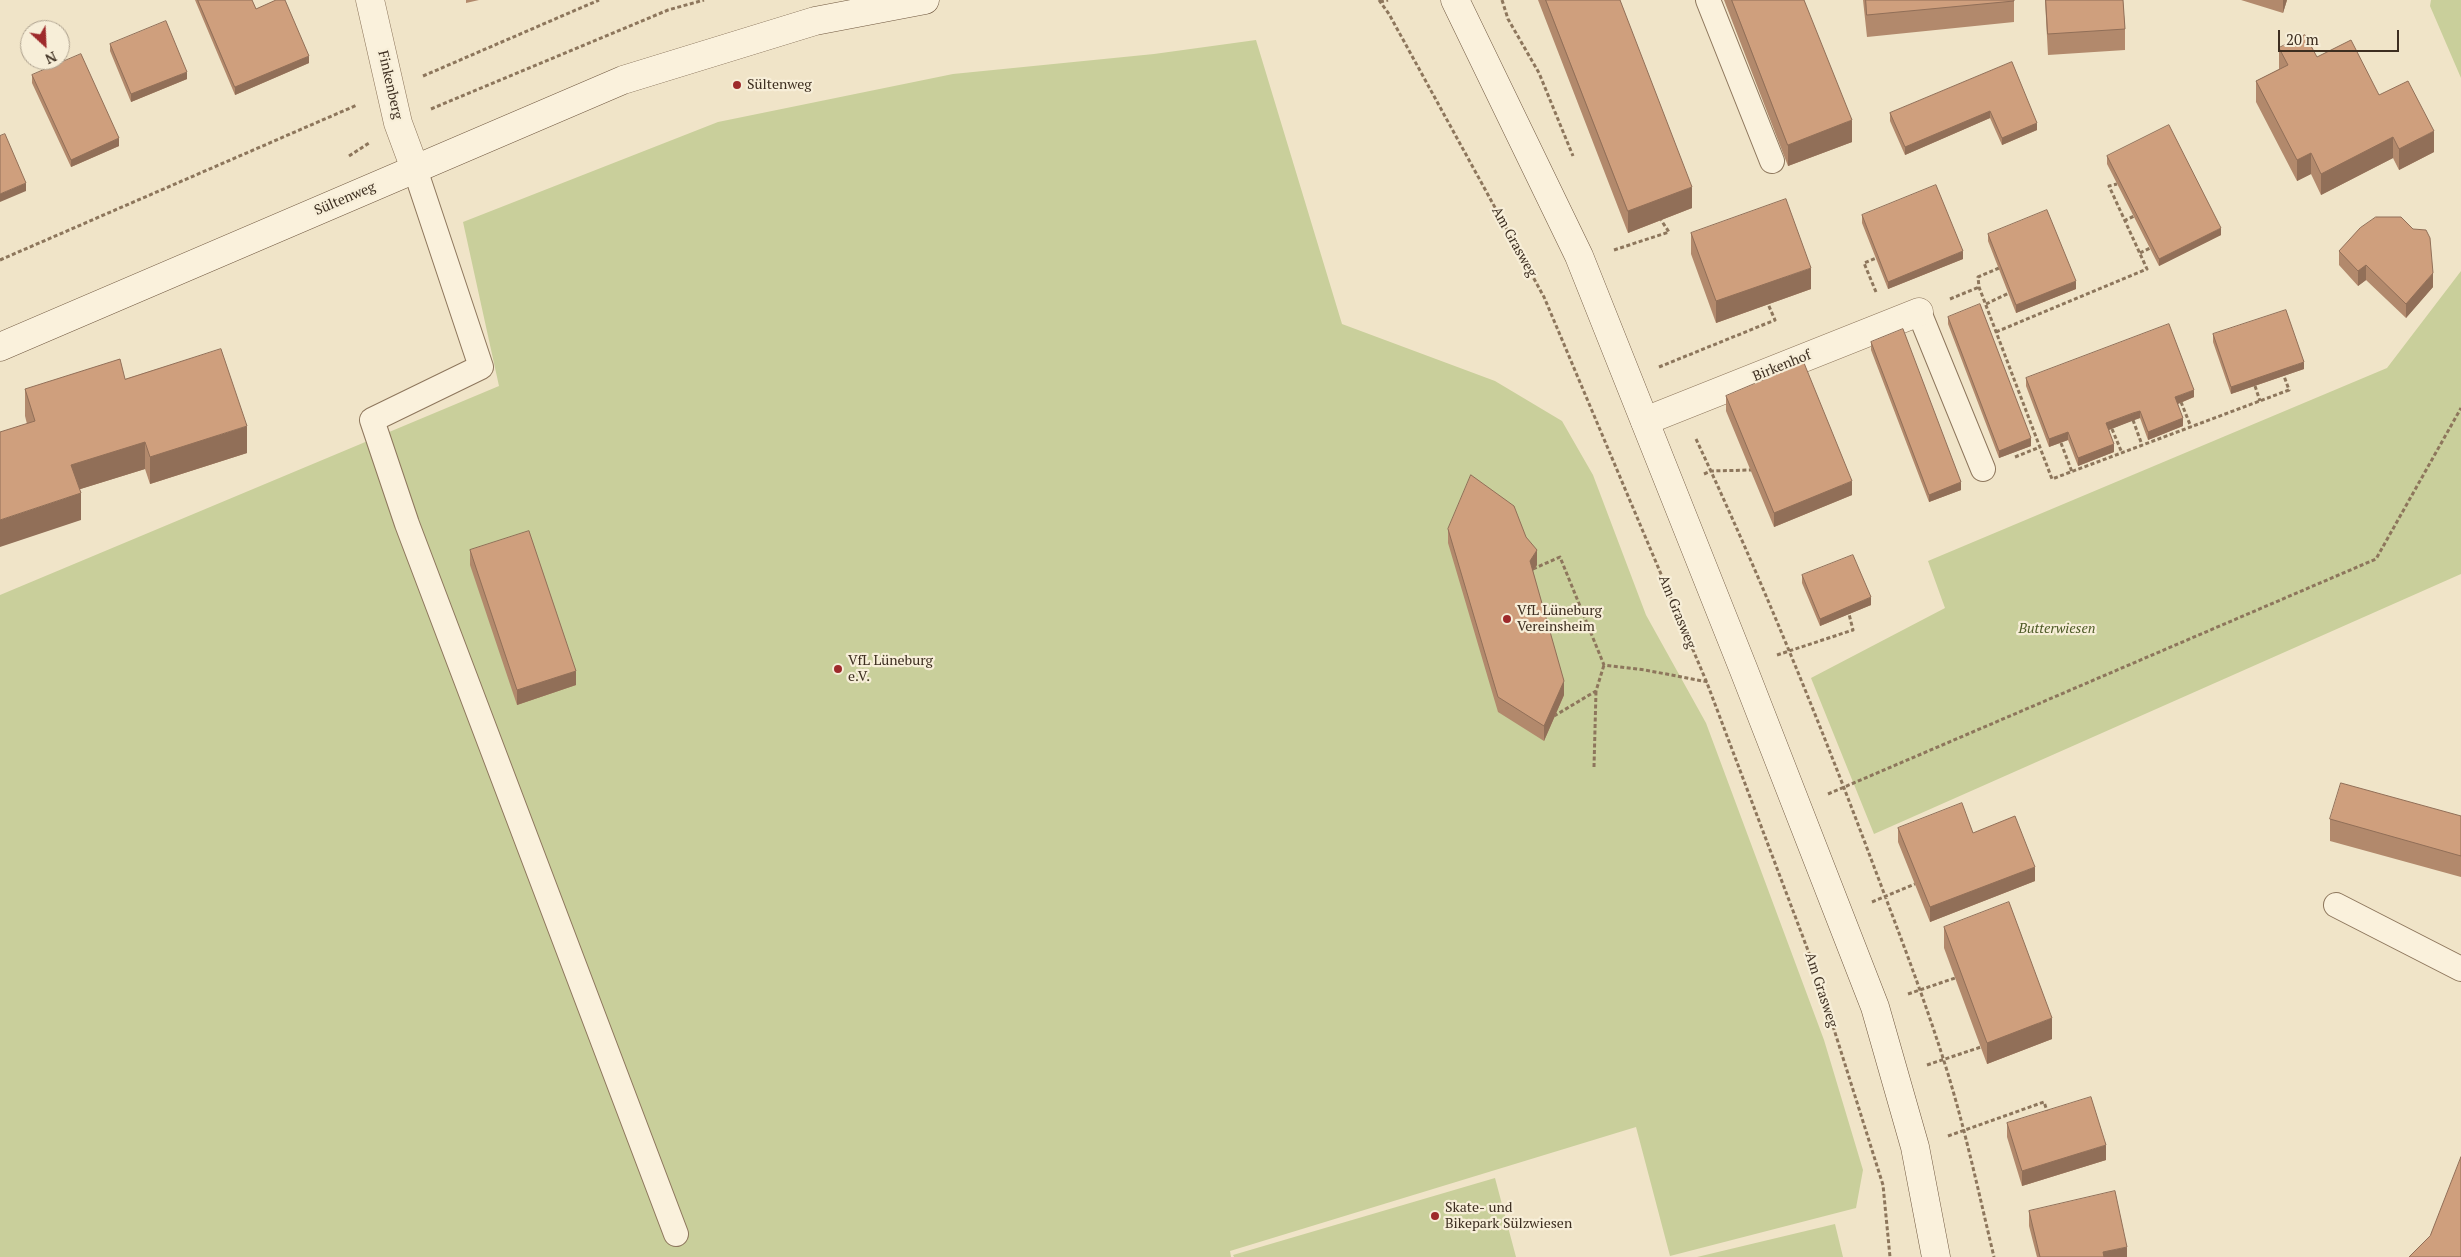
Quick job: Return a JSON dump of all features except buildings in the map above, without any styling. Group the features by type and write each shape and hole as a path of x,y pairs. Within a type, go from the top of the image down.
{"main road":[{"name":"Finkenberg","path":"370,0 398,123 415,169"},
{"name":"Sültenweg","path":"0,347 623,80 815,21 925,0"},
{"path":"1455,0 1579,256 1875,1006 1915,1147 1936,1257"},
{"name":"Birkenhof","path":"1645,421 1919,312"}],"lane":[{"path":"1708,0 1772,161"},
{"path":"415,169 481,367 372,420 407,524 676,1234"},
{"path":"1919,312 1983,469"},
{"path":"2336,905 2461,969"}],"path":[{"path":"0,260 599,0"},
{"path":"342,162 398,123 668,10 704,0"},
{"path":"1380,1 1388,0"},
{"path":"1502,0 1508,19 1539,73 1575,162"},
{"name":"Am Grasweg","path":"1380,1 1394,22 1544,297 1707,683 1821,988 1883,1186 1890,1257"},
{"path":"1996,332 2148,269 2109,186 2118,184"},
{"path":"2124,221 2134,216"},
{"path":"1616,260 1612,251 1669,232 1661,220"},
{"path":"2140,253 2150,248"},
{"path":"1876,258 1864,263 1888,324"},
{"path":"1999,268 1978,277 1979,287 2052,479 2289,390 2284,376"},
{"path":"1986,304 2009,293"},
{"path":"1629,380 1775,320 1768,304"},
{"path":"1658,357 1711,471 1789,650 1885,896 1944,1058 1964,1131 1994,1257"},
{"path":"2255,386 2260,401"},
{"path":"2181,402 2190,427"},
{"path":"1798,807 2376,559 2461,408"},
{"path":"2134,420 2142,445"},
{"path":"2112,429 2122,453"},
{"path":"2061,443 2072,472"},
{"path":"1672,489 1711,471 1751,470"},
{"path":"1533,569 1560,557 1604,665 1596,690 1594,767"},
{"path":"1743,668 1789,650 1853,630 1849,614"},
{"path":"1604,665 1645,670 1707,683"},
{"path":"1554,716 1596,690"},
{"path":"1840,915 1915,884"},
{"path":"1875,1006 1955,978"},
{"path":"1896,1076 1944,1058 1981,1047"},
{"path":"1915,1147 2044,1102 2049,1117"}],"green space":[{"path":"2431,0 2461,0 2461,78 2430,6"},
{"name":"VfL Lüneburg e.V.","path":"1256,40 1342,324 1495,381 1562,421 1593,475 1646,615 1706,723 1824,1040 1863,1170 1856,1208 1670,1256 1636,1127 1230,1251 1231,1257 0,1257 0,595 499,386 463,222 718,122 953,74 1154,54"},
{"name":"Butterwiesen","path":"2461,271 2461,574 1874,834 1811,678 1945,608 1928,561 2387,368"},
{"name":"Skate- und Bikepark Sülzwiesen","path":"1495,1178 1516,1257 1234,1257 1233,1255"},
{"path":"1835,1224 1843,1257 1697,1257"}],"place":[{"name":"Sültenweg","path":"737,85"},
{"name":"VfL Lüneburg Vereinsheim","path":"1507,619"},
{"name":"VfL Lüneburg e.V.","path":"838,669"},
{"name":"Skate- und Bikepark Sülzwiesen","path":"1435,1216"}]}
